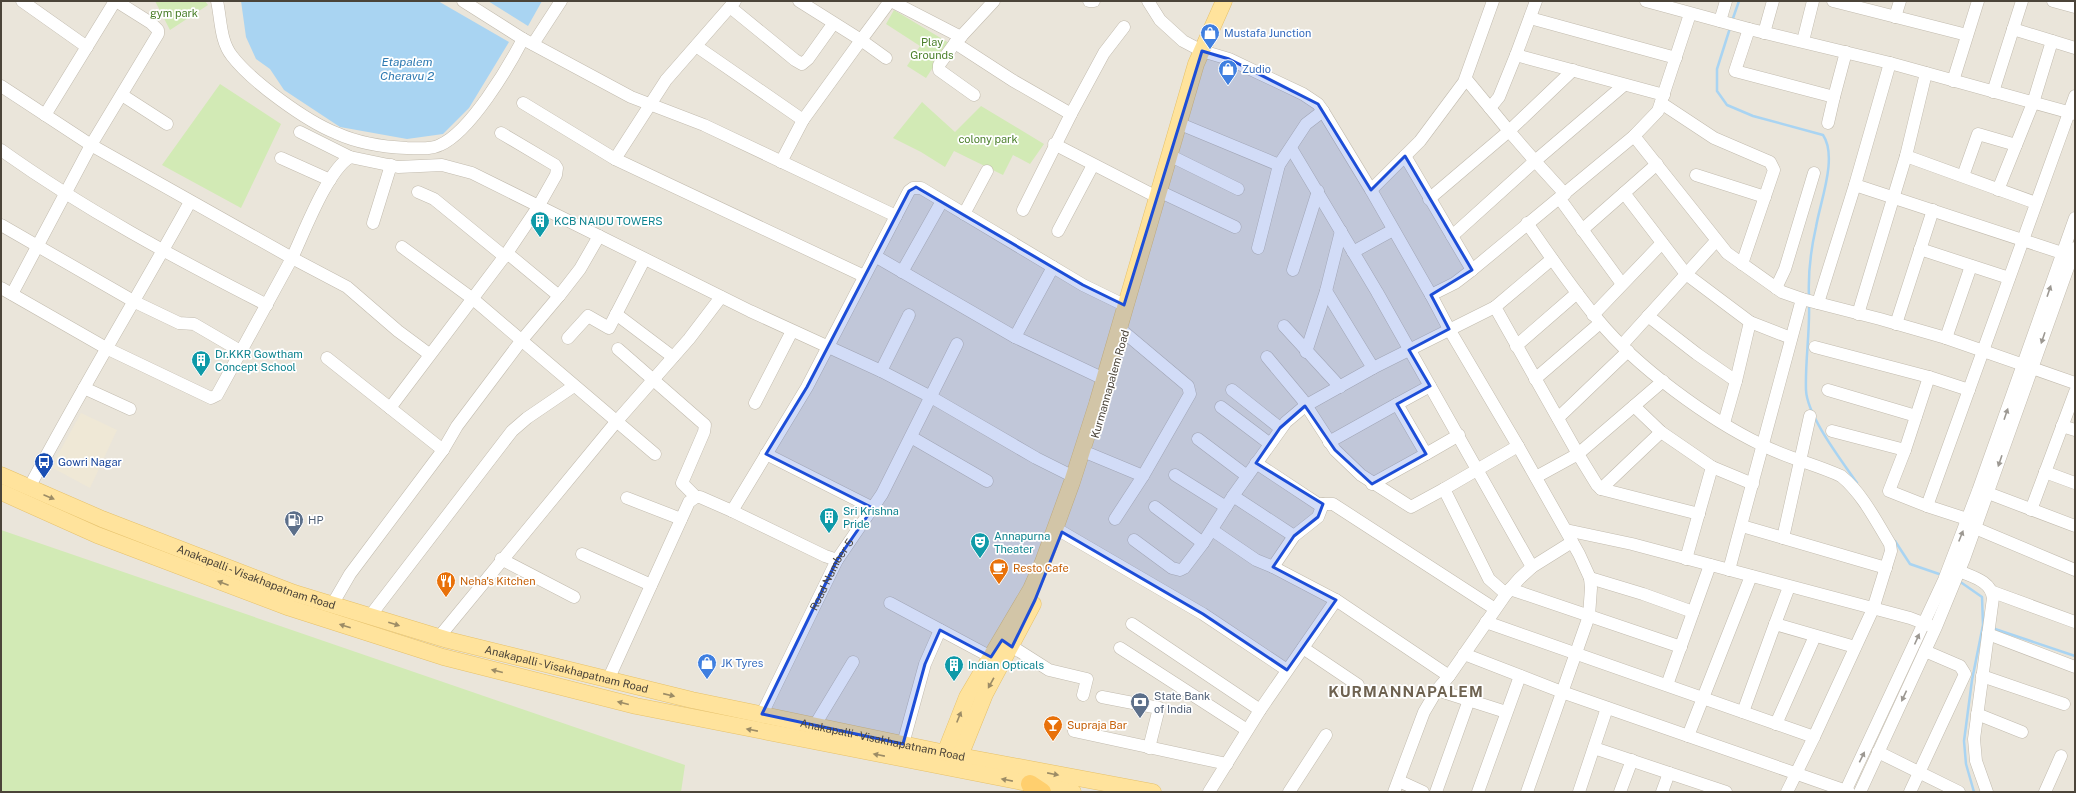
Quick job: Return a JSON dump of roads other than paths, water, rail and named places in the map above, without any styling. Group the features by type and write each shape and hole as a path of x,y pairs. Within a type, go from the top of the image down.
{"main road":[{"path":"952,755 968,697 991,657 1007,643 1031,589 1074,477 1104,379 1124,305 1161,196 1190,84 1206,52 1224,1"},
{"name":"Kurmannapalem Road","path":"952,755 985,694 1007,643 1035,600 1062,532 1090,454 1125,333 1161,196 1176,158 1186,126 1206,52 1232,1"},
{"name":"Anakapalli - Visakhapatnam Road","path":"1,475 102,519 294,593 439,637 692,700 1103,788 1153,792"},
{"name":"Anakapalli - Visakhapatnam Road","path":"1,492 97,535 290,608 444,657 636,706 1036,788 1073,792"},
{"path":"688,717 692,700"}],"street":[{"path":"22,1 87,47"},
{"path":"45,115 116,1 152,23 158,30 154,43 92,145 37,244 6,290 106,348 211,398 217,395 242,352 292,258 330,180 342,162 350,157"},
{"path":"217,1 227,47 232,56 266,90 323,128 353,139 385,147 424,148 439,146 452,138 469,120 489,94 510,62 561,1"},
{"path":"463,1 528,41 650,105 704,125 896,216"},
{"path":"799,1 861,40 886,58"},
{"path":"780,162 803,120 890,1 958,40 1012,80 1071,114"},
{"path":"974,95 939,70 939,65 958,40 994,1"},
{"path":"1089,1 1094,1"},
{"path":"1148,1 1160,20 1183,41 1206,52 1229,59 1303,94 1318,104 1371,190 1431,295 1448,329 1536,477 1566,530 1590,578 1592,600 1589,616 1527,792"},
{"path":"1371,190 1420,141 1466,79 1493,1"},
{"path":"1490,108 1499,96 1536,1"},
{"path":"1646,1 1764,33 1803,41 1890,63 2072,113"},
{"path":"1726,1 1728,23"},
{"path":"1764,33 1773,1"},
{"path":"1803,41 1813,1"},
{"path":"1833,1 1855,4 1895,17 1967,35"},
{"path":"1895,17 1900,1"},
{"path":"1953,81 1978,1"},
{"path":"1993,92 2022,1"},
{"path":"2054,1 2075,8"},
{"path":"615,159 666,80 733,4 795,60 802,64 808,59 834,24"},
{"path":"1431,295 1454,283 1472,270 1634,136 1658,111 1690,14"},
{"path":"1530,18 1676,58"},
{"path":"1023,210 1054,144 1104,54 1124,27"},
{"path":"1749,29 1735,72 1834,97"},
{"path":"2013,29 2075,48"},
{"path":"1998,190 2033,103 2052,41"},
{"path":"696,46 803,120"},
{"path":"1828,123 1846,52"},
{"path":"1516,54 1624,85 1663,99 1714,138 1770,162 1774,170 1742,264"},
{"path":"1729,570 1791,338 1810,301 1856,185 1890,63"},
{"path":"1430,199 1510,131 1573,70"},
{"path":"1858,314 1906,156 1926,73"},
{"path":"1466,79 1562,196 1582,230 1622,284"},
{"path":"1452,236 1624,85"},
{"path":"1,86 92,145 190,202 292,258 347,286 398,331 429,354"},
{"path":"122,96 167,124"},
{"path":"1927,506 2036,203 2072,113 2075,96"},
{"path":"523,103 615,159 864,276"},
{"path":"1258,248 1279,166 1306,124 1323,111"},
{"path":"1186,126 1279,166"},
{"path":"300,132 350,157 398,167 442,165 472,173 644,260 931,396 1036,458 1074,477"},
{"path":"390,408 429,354 506,255 538,207 556,175 557,168 501,134"},
{"path":"1963,176 1978,134 2016,145"},
{"path":"1634,136 1727,253 1776,288 1810,301 1946,338 1984,350 2075,383"},
{"path":"1054,144 1093,165 1161,196 1235,227"},
{"path":"1291,148 1318,191 1459,435 1532,566"},
{"path":"1,150 66,194 163,252 267,305"},
{"path":"1405,156 1472,270"},
{"path":"1906,156 2036,203"},
{"path":"281,158 330,180"},
{"path":"1176,158 1238,188"},
{"path":"1582,230 1657,164"},
{"path":"373,223 391,165"},
{"path":"1058,231 1093,165"},
{"path":"964,214 988,171"},
{"path":"1776,288 1785,269 1814,173"},
{"path":"1696,175 1765,197"},
{"path":"1856,185 2062,253"},
{"path":"732,511 793,411 909,191 913,188 921,188 1052,268 1124,305"},
{"path":"1293,270 1318,191"},
{"path":"418,192 434,199 559,296"},
{"path":"1624,193 1686,274 1750,322 1791,338"},
{"path":"902,272 942,201"},
{"path":"29,488 106,348 135,302 190,202"},
{"path":"1896,324 1933,210"},
{"path":"1464,654 1562,692 1847,792 1930,625 1976,528 2028,366 2062,253 2075,218"},
{"path":"1528,223 1552,259 1596,319 1625,348 1663,381 1724,423 1762,446 1800,459 1841,476 1852,487 1890,544 1891,551 1873,609 1797,774 1787,792"},
{"path":"1,225 37,244 135,302 179,323 194,324 242,352"},
{"path":"1353,252 1393,230"},
{"path":"1306,352 1326,290 1341,231"},
{"path":"332,605 369,547 443,450 457,426 521,341 580,269 599,236"},
{"path":"1558,418 1625,348 1648,316 1716,241"},
{"path":"1535,379 1596,319 1622,284 1662,243"},
{"path":"402,246 473,299 655,454"},
{"path":"1952,577 1967,519 2028,366 2072,267 2075,248"},
{"path":"1920,249 2009,278"},
{"path":"875,256 1016,337 1104,379"},
{"path":"1134,540 1176,570 1184,568 1212,530 1233,496 1280,428 1306,406 1448,329 1495,307 1552,259"},
{"path":"568,338 588,316 609,328 644,260"},
{"path":"1946,338 1971,266"},
{"path":"1016,337 1052,268"},
{"path":"1326,290 1374,368"},
{"path":"1516,346 1578,293"},
{"path":"439,637 501,559 616,422 673,357 721,297"},
{"path":"1495,307 1597,485 1601,489 1699,514"},
{"path":"616,314 673,357"},
{"path":"881,371 909,315"},
{"path":"1648,316 1697,354 1736,381"},
{"path":"1724,423 1750,322"},
{"path":"1284,326 1306,352 1340,387"},
{"path":"755,403 792,331"},
{"path":"1115,519 1143,476 1189,398 1190,390 1188,386 1125,333"},
{"name":"Road Number 5","path":"762,714 837,560 873,508 911,437 957,344"},
{"path":"1815,348 1929,377 1969,390"},
{"path":"618,349 654,379 704,425 704,432 682,483 696,497 732,511 825,556 837,560"},
{"path":"1267,357 1306,406 1329,442 1348,463 1372,484 1411,508 1518,446"},
{"path":"327,358 443,450"},
{"path":"1929,377 1905,450 1889,491 1927,506 1967,519"},
{"path":"1536,477 1578,454 1663,381"},
{"path":"370,616 512,431 527,418 574,386"},
{"path":"1329,442 1430,386"},
{"path":"84,388 130,409"},
{"path":"1232,390 1280,428"},
{"path":"1828,390 1916,416"},
{"path":"2030,510 2075,392"},
{"path":"1397,404 1426,454"},
{"path":"1634,406 1661,432 1712,467 1753,484"},
{"path":"1221,407 1270,444"},
{"path":"1783,538 1810,416"},
{"path":"2062,426 2075,430"},
{"path":"1832,431 1905,450"},
{"path":"1601,489 1661,432"},
{"path":"1372,484 1459,435"},
{"path":"911,437 987,481"},
{"path":"1198,438 1247,476"},
{"path":"766,454 873,508"},
{"path":"1090,454 1143,476"},
{"path":"1256,463 1318,504 1333,504 1495,609"},
{"path":"1686,559 1712,467"},
{"path":"2045,472 2075,482"},
{"path":"1175,475 1226,507"},
{"path":"1444,489 1490,579 1508,592 1589,616 1681,647"},
{"path":"1988,493 2075,526"},
{"path":"1233,496 1294,536"},
{"path":"608,680 689,502 696,497"},
{"path":"627,498 681,519"},
{"path":"1273,567 1294,536 1318,517 1323,504"},
{"path":"1155,507 1203,543"},
{"path":"1742,526 1886,568"},
{"path":"1976,528 2075,570"},
{"path":"1212,530 1256,560 1273,567 1336,600 1449,676"},
{"path":"1566,530 1594,534 1930,625"},
{"path":"1062,532 1203,614 1287,670"},
{"path":"1423,792 1397,787 1424,712 1437,690 1449,676 1508,592 1532,566 1572,542"},
{"path":"582,554 651,585"},
{"path":"501,559 574,597"},
{"path":"1667,685 1710,565"},
{"path":"1688,736 1751,576"},
{"path":"1952,577 1979,579 1985,583 1992,592 2075,622"},
{"path":"1590,578 1643,594 1693,612"},
{"path":"1743,712 1789,587"},
{"path":"1987,792 1976,761 1974,749 1977,714 1989,629 1992,592"},
{"path":"1209,792 1260,710 1336,600"},
{"path":"890,603 991,657"},
{"path":"1486,622 1576,652 1814,737"},
{"path":"1132,624 1260,710"},
{"path":"1775,624 1856,647"},
{"path":"1860,792 1925,651 1930,625"},
{"path":"1989,629 2075,667"},
{"path":"903,744 924,664 940,630"},
{"path":"1776,724 1815,636"},
{"path":"1007,643 1054,672 1087,679 1083,694"},
{"path":"1120,648 1247,730"},
{"path":"1303,648 1358,685"},
{"path":"1910,792 1965,674 1960,666 1925,651"},
{"path":"815,726 853,662"},
{"path":"1478,792 1520,676"},
{"path":"1982,676 2064,704"},
{"path":"1437,690 1506,712"},
{"path":"1102,697 1159,708 1149,748"},
{"path":"1436,792 1469,700"},
{"path":"1579,792 1607,708"},
{"path":"1977,714 2022,732"},
{"path":"1074,731 1227,764"},
{"path":"1289,792 1326,735"},
{"path":"1594,748 1726,792"},
{"path":"1878,752 1959,792"},
{"path":"2045,792 2060,756"},
{"path":"1620,792 1632,760"},
{"path":"1662,792 1669,772"}],"water":[{"name":"Etapalem Cheravu 2","path":"241,1 438,1 509,42 469,108 443,134 407,139 340,127 284,90 270,69 256,59 246,37"},
{"path":"488,1 542,1 528,26"}],"waterway":[{"path":"1732,21 1739,1"},
{"path":"1730,28 1717,69 1717,91 1727,105 1753,116 1823,135 1827,144 1829,155 1827,180 1811,253 1809,297"},
{"path":"1809,304 1806,379 1808,401 1812,412 1826,438 1857,483"},
{"path":"1895,541 1910,564 1942,575"},
{"path":"1959,581 1982,597 1983,625 1972,680 1964,741 1966,764 1974,792"},
{"path":"1992,628 2075,656"}],"place":[{"name":"Mustafa Junction","path":"1210,50"},
{"name":"Zudio","path":"1228,86"},
{"name":"KCB NAIDU TOWERS","path":"540,238"},
{"name":"Dr.KKR Gowtham Concept School","path":"201,377"},
{"name":"Gowri Nagar","path":"44,479"},
{"name":"Sri Krishna Pride","path":"829,534"},
{"name":"HP","path":"294,537"},
{"name":"Annapurna Theater","path":"980,559"},
{"name":"Resto Cafe","path":"999,585"},
{"name":"Neha's Kitchen","path":"446,598"},
{"name":"JK Tyres","path":"707,680"},
{"name":"Indian Opticals","path":"954,682"},
{"name":"State Bank of India","path":"1140,719"},
{"name":"Supraja Bar","path":"1053,742"}],"district":[{"name":"KURMANNAPALEM","path":"1406,691"}],"park label":[{"name":"gym park","path":"174,13"},
{"name":"Play Grounds","path":"932,48"},
{"name":"colony park","path":"988,139"}]}
